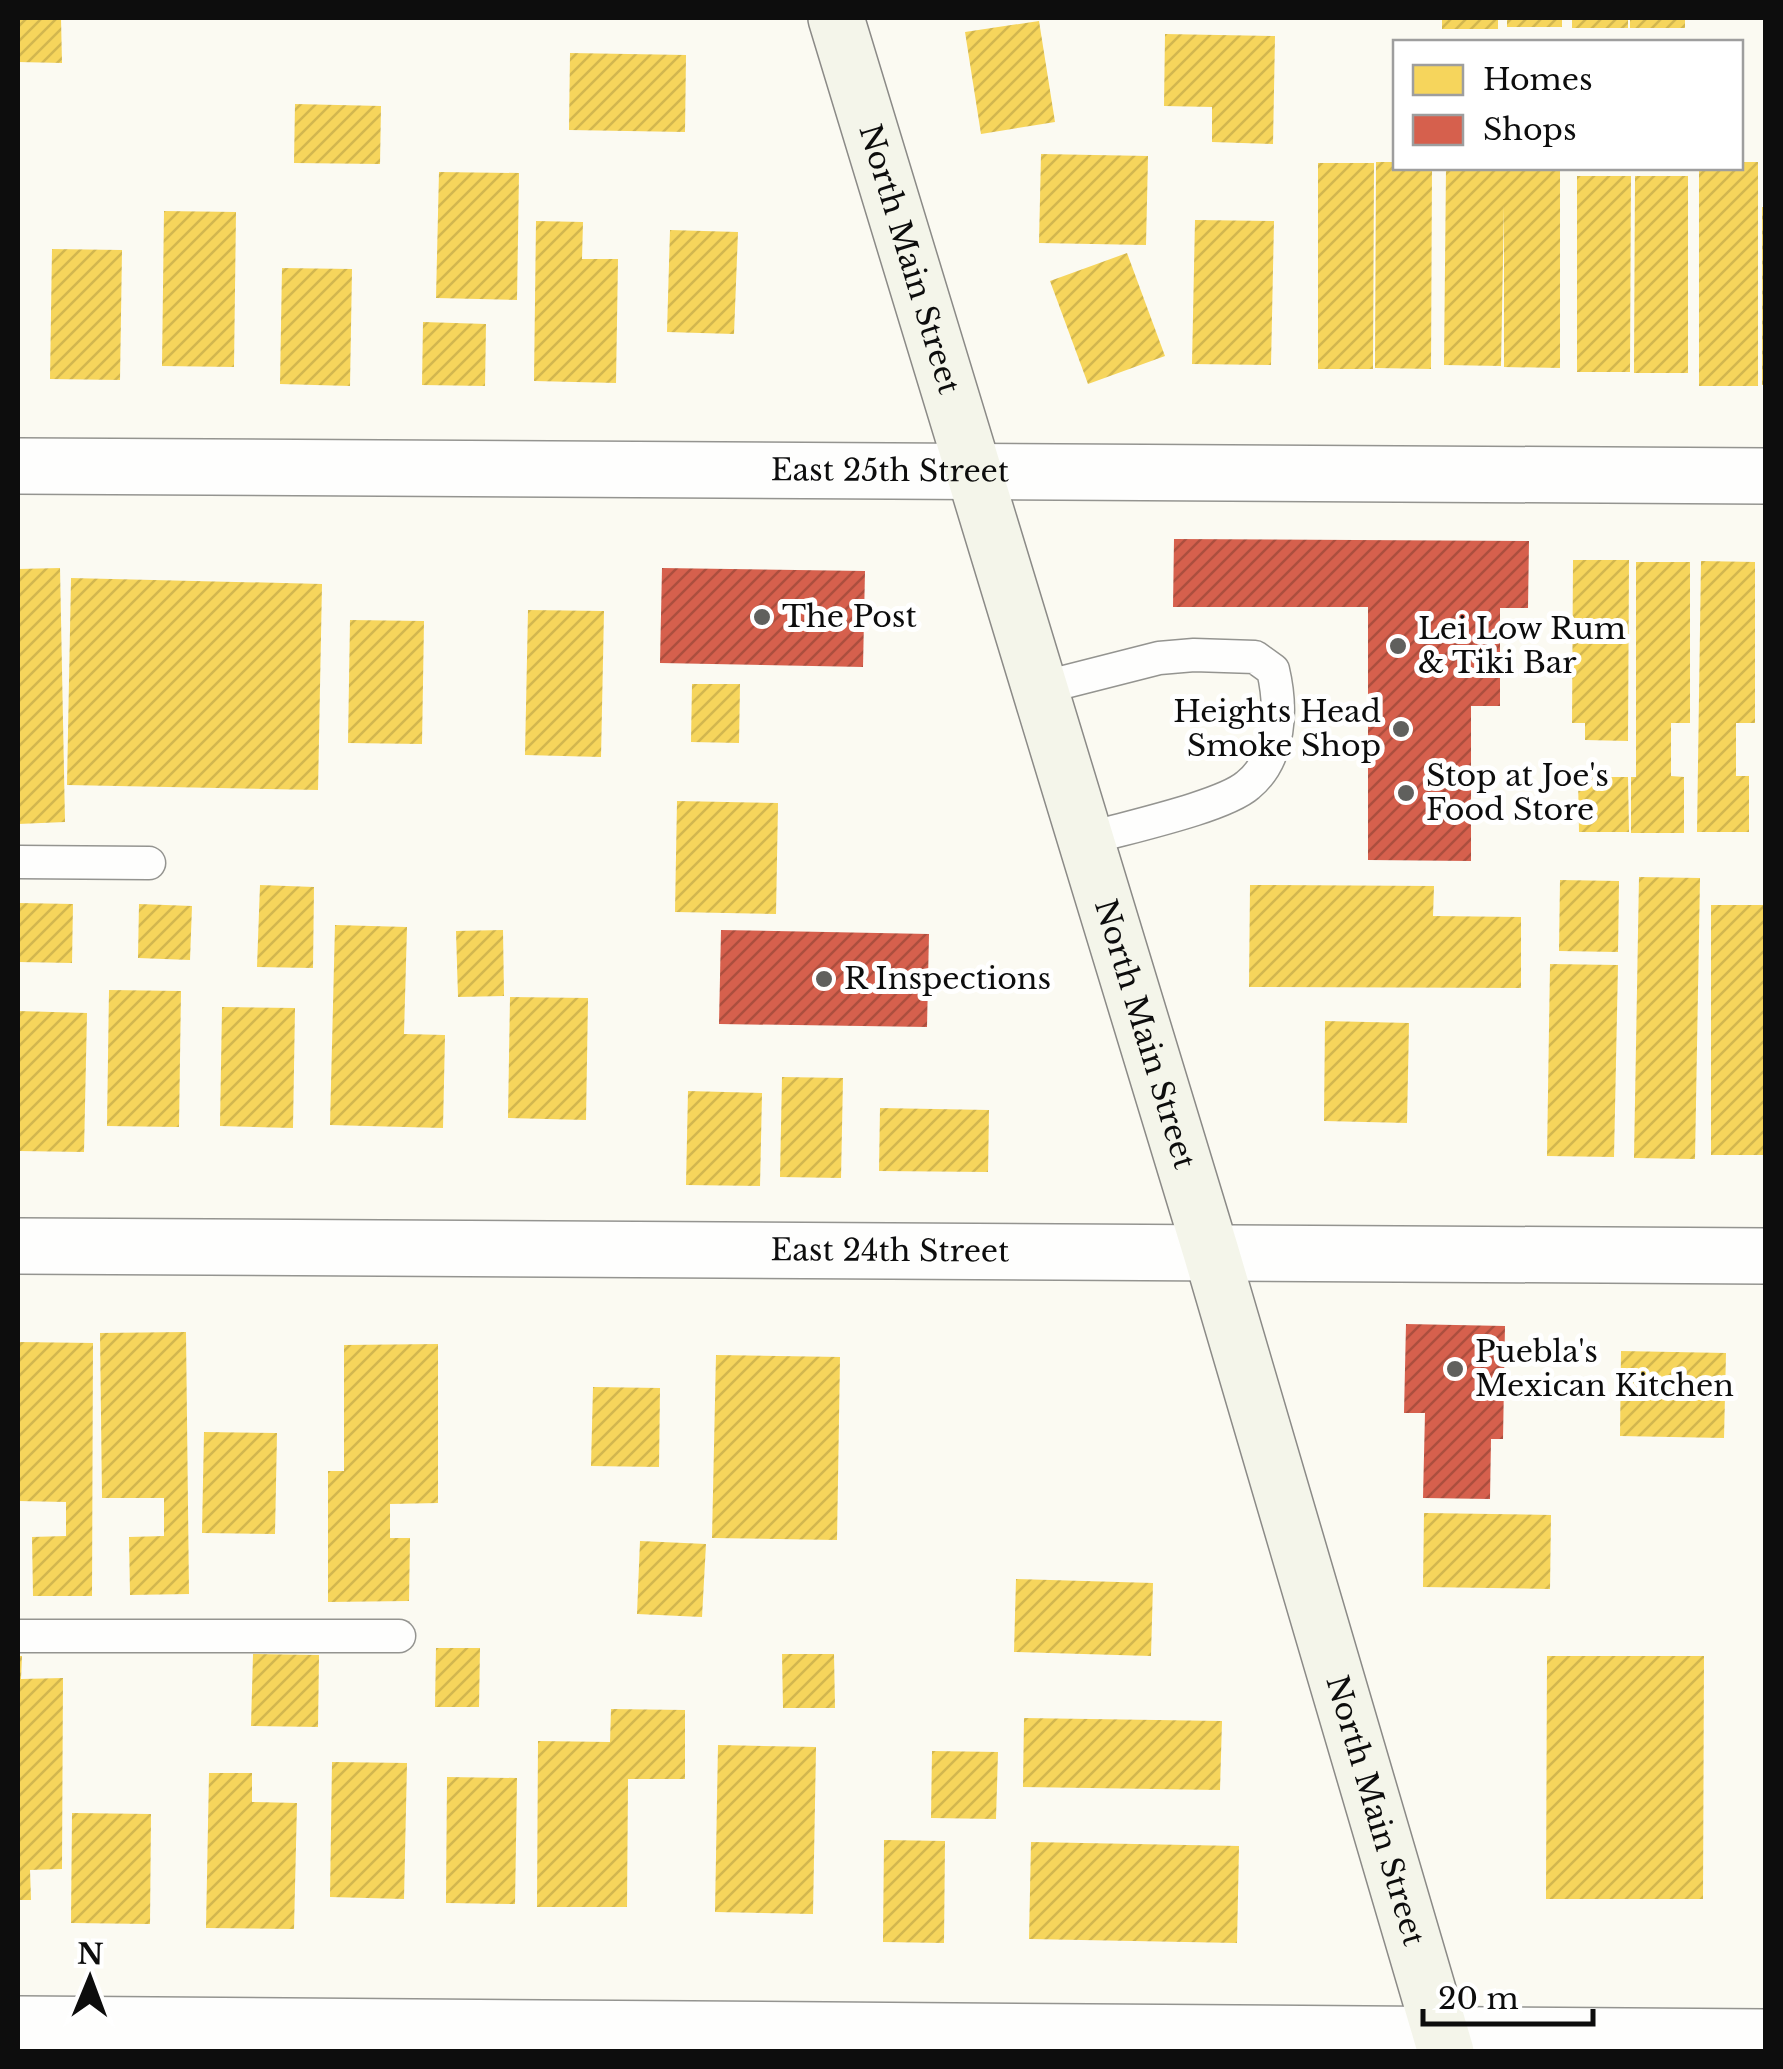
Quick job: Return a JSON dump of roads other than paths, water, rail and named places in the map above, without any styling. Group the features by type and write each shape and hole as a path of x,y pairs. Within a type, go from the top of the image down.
{"main road":[{"name":"North Main Street","path":"836,18 1042,688 1443,2043"}],"street":[{"name":"East 25th Street","path":"18,466 1766,476"},
{"name":"East 24th Street","path":"18,1246 1766,1256"},
{"path":"18,2024 551,2040 1443,2043 1766,2037"}],"lane":[{"path":"1042,688 1159,658 1194,655 1255,657 1274,670 1280,701 1276,735 1267,762 1249,785 1226,798 1087,839"},
{"path":"18,862 149,863"},
{"path":"18,1636 399,1636"}],"place":[{"name":"The Post","path":"762,617"},
{"name":"Lei Low Rum & Tiki Bar","path":"1398,646"},
{"name":"Heights Head Smoke Shop","path":"1401,729"},
{"name":"Stop at Joe's Food Store","path":"1406,793"},
{"name":"R Inspections","path":"824,979"},
{"name":"Puebla's Mexican Kitchen","path":"1455,1369"}]}
